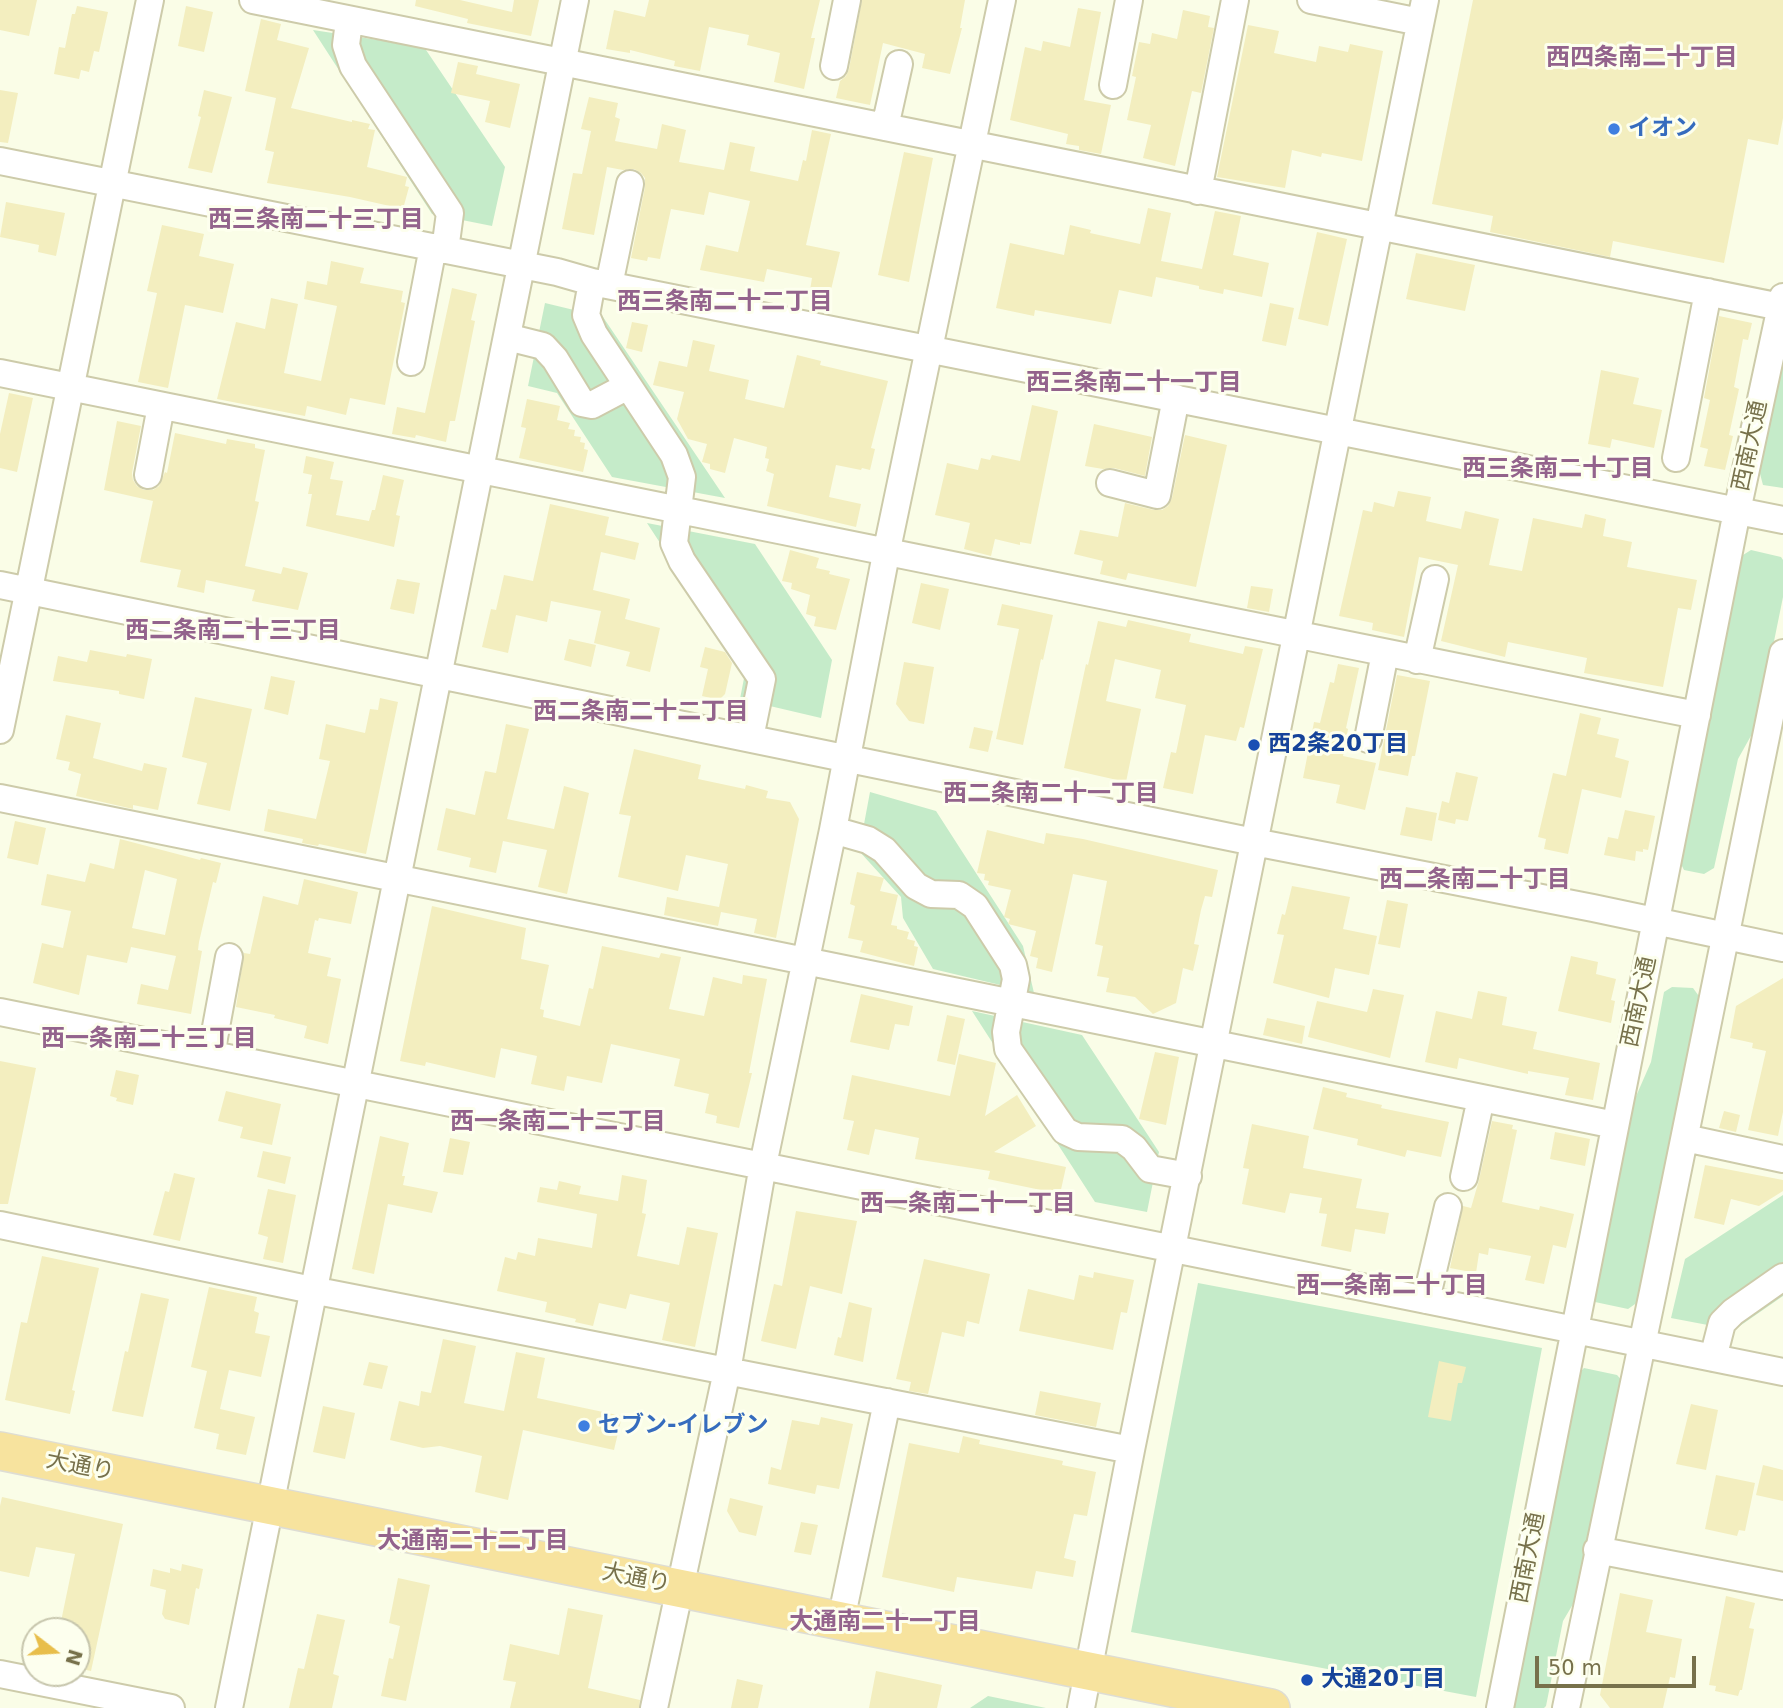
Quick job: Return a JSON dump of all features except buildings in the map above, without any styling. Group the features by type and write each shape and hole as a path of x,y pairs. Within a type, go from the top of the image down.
{"highway":[{"name":"大通り","path":"0,1451 1271,1708"}],"street":[{"path":"0,730 150,0"},
{"path":"253,0 1378,228 1708,292 1782,302"},
{"path":"229,1708 575,0"},
{"path":"834,66 847,0"},
{"path":"654,1708 727,1371 763,1165 833,830 886,554 1002,0"},
{"path":"1113,85 1129,0"},
{"path":"1198,191 1235,0"},
{"path":"1081,1708 1336,432 1423,11 1311,0"},
{"path":"349,21 346,45 353,66 450,213 411,362"},
{"path":"885,127 899,64"},
{"path":"0,161 1783,520"},
{"path":"630,184 601,284 586,314 594,334 674,455 682,477 674,543 682,561 762,679 750,738"},
{"path":"1676,458 1708,292"},
{"name":"西南大通","path":"1500,1708 1737,511 1782,302"},
{"path":"507,337 543,346 555,359 582,403 592,405 628,386"},
{"path":"0,373 886,554 1697,715"},
{"path":"1110,483 1157,495 1176,398"},
{"path":"148,475 161,406"},
{"path":"1417,660 1435,579"},
{"path":"0,585 1783,948"},
{"path":"1368,739 1385,653"},
{"path":"1566,1708 1685,1138 1724,936 1776,729 1783,653"},
{"path":"0,798 1615,1125"},
{"path":"833,830 869,840 884,850 916,886 931,894 959,895 975,906 1013,965 1016,979 1006,1032 1008,1049 1065,1131 1078,1137 1122,1139 1134,1148 1150,1169 1188,1175"},
{"path":"211,1054 229,957"},
{"path":"0,1012 1783,1373"},
{"path":"1464,1177 1481,1098"},
{"path":"1685,1138 1783,1159"},
{"path":"1426,1300 1448,1207"},
{"path":"0,1225 312,1290 1131,1450"},
{"path":"1713,1358 1722,1323 1733,1312 1783,1278"},
{"path":"841,1620 887,1402"},
{"path":"1597,1550 1783,1586"},
{"path":"0,1674 171,1708"}],"green space":[{"path":"313,30 424,47 505,167 492,226 432,214"},
{"path":"545,303 603,317 725,498 612,477 557,393 528,386"},
{"path":"1783,353 1783,488 1763,485 1759,470"},
{"path":"647,523 755,544 832,660 821,718 740,699 745,673"},
{"path":"1751,550 1781,557 1783,597 1757,725 1738,759 1714,868 1704,874 1684,870 1679,860 1743,555"},
{"path":"870,792 936,811 1023,946 1034,993 933,969 903,918 901,897 859,851"},
{"path":"1672,987 1693,988 1701,999 1638,1302 1628,1309 1595,1302 1591,1297 1630,1110 1651,1062 1664,992"},
{"path":"972,1011 1082,1035 1159,1152 1147,1212 1095,1202"},
{"path":"1783,1195 1783,1296 1734,1330 1671,1318 1685,1259"},
{"path":"1198,1283 1542,1348 1476,1697 1131,1632"},
{"path":"1584,1368 1617,1375 1624,1383 1576,1599 1563,1621 1546,1706 1513,1708 1578,1374"},
{"path":"988,1696 1046,1708 970,1708"}],"place":[{"name":"イオン","path":"1614,129"},
{"name":"西2条20丁目","path":"1254,745"},
{"name":"セブン-イレブン","path":"584,1426"},
{"name":"大通20丁目","path":"1307,1680"}],"district":[{"name":"西四条南二十丁目","path":"1642,59"},
{"name":"西三条南二十三丁目","path":"316,221"},
{"name":"西三条南二十二丁目","path":"725,303"},
{"name":"西三条南二十一丁目","path":"1134,384"},
{"name":"西三条南二十丁目","path":"1558,470"},
{"name":"西二条南二十三丁目","path":"233,632"},
{"name":"西二条南二十二丁目","path":"641,713"},
{"name":"西二条南二十一丁目","path":"1051,795"},
{"name":"西二条南二十丁目","path":"1475,881"},
{"name":"西一条南二十三丁目","path":"149,1040"},
{"name":"西一条南二十二丁目","path":"558,1123"},
{"name":"西一条南二十一丁目","path":"968,1205"},
{"name":"西一条南二十丁目","path":"1392,1287"},
{"name":"大通南二十二丁目","path":"473,1542"},
{"name":"大通南二十一丁目","path":"885,1623"}]}
